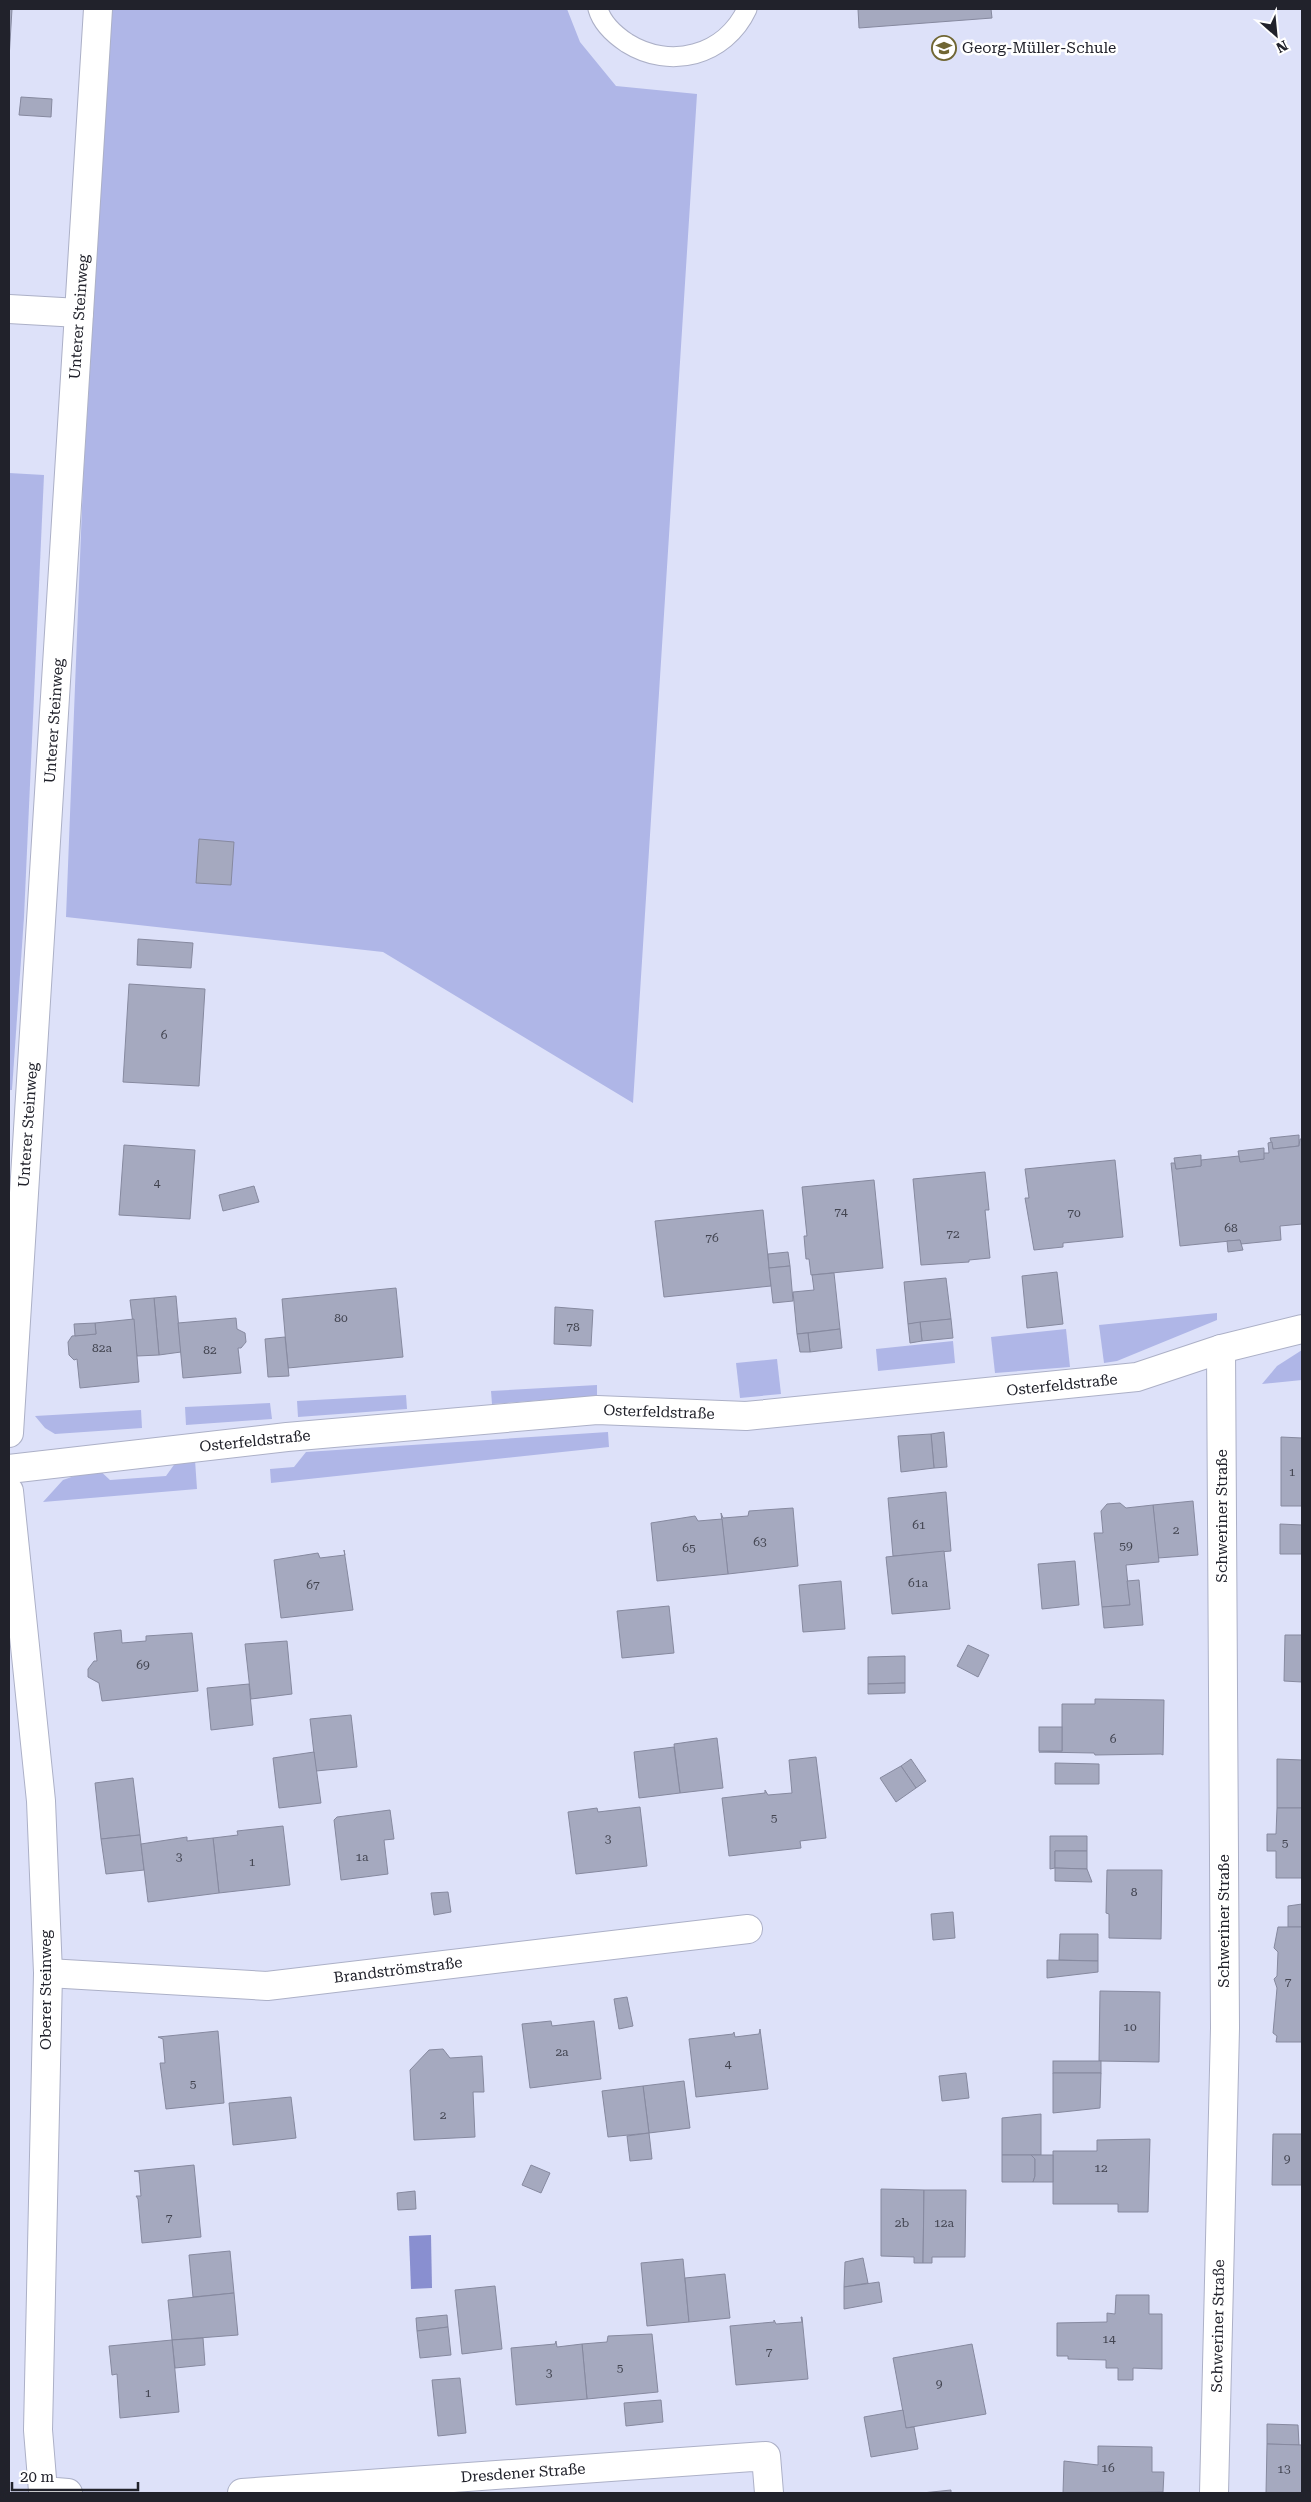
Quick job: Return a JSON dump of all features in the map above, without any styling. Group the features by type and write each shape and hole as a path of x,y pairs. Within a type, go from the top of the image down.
{"street":[{"name":"Unterer Steinweg","path":"9,1433 98,9"},
{"path":"9,309 79,312"},
{"name":"Osterfeldstraße","path":"9,1469 287,1437 597,1410 746,1416 1138,1377 1220,1348 1302,1329"},
{"name":"Schweriner Straße","path":"1214,2493 1225,2028 1220,1348"},
{"name":"Oberer Steinweg","path":"9,1490 41,1801 48,1973 38,2430 56,2492"},
{"name":"Brandströmstraße","path":"48,1973 267,1986 748,1928"},
{"name":"Dresdener Straße","path":"242,2493 766,2456 769,2493"}],"lane":[{"path":"598,9 600,15 617,37 641,52 669,58 696,54 721,42 741,21 746,9"}],"shaded area":[{"path":"112,9 567,9 580,42 616,86 697,94 633,1103 383,952 66,917 83,482"},
{"path":"9,473 44,475 24,917 12,1090 9,1090"},
{"path":"1217,1313 1217,1320 1117,1361 1104,1363 1099,1325"},
{"path":"1066,1329 1070,1367 995,1373 991,1337"},
{"path":"953,1341 955,1363 878,1371 876,1349"},
{"path":"1302,1350 1302,1380 1262,1384 1277,1366"},
{"path":"777,1359 781,1394 740,1398 736,1363"},
{"path":"597,1385 597,1396 492,1404 491,1391"},
{"path":"406,1395 407,1409 298,1417 297,1401"},
{"path":"270,1403 272,1419 186,1425 185,1407"},
{"path":"141,1410 142,1428 55,1434 45,1428 35,1416"},
{"path":"608,1432 609,1447 271,1483 270,1469 294,1467 306,1452"},
{"path":"195,1460 197,1489 43,1502 63,1480 97,1468 110,1480 166,1476 176,1462"},
{"path":"431,2235 432,2288 411,2289 409,2236"}],"building":[{"path":"9,9 12,9 9,59"},
{"path":"858,9 991,9 992,18 859,28"},
{"path":"21,97 52,99 51,117 19,115"},
{"path":"199,839 234,842 231,885 196,883"},
{"path":"138,939 193,943 191,968 137,965"},
{"path":"129,984 205,989 199,1086 123,1082"},
{"path":"1299,1135 1299,1146 1273,1149 1270,1138"},
{"path":"1300,1139 1302,1139 1302,1224 1280,1226 1281,1240 1241,1244 1240,1240 1180,1246 1171,1163 1175,1163 1176,1169 1201,1166 1201,1160 1239,1156 1240,1162 1264,1159 1263,1153 1269,1153 1268,1143 1272,1142 1273,1149 1299,1146"},
{"path":"124,1145 195,1150 190,1219 119,1215"},
{"path":"1264,1148 1264,1159 1240,1162 1238,1151"},
{"path":"1201,1155 1201,1166 1176,1169 1174,1158"},
{"path":"1115,1160 1123,1237 1063,1243 1063,1247 1034,1250 1025,1198 1029,1198 1025,1169"},
{"path":"985,1172 989,1210 985,1210 990,1258 969,1260 969,1262 921,1265 913,1179"},
{"path":"874,1180 883,1268 811,1275 809,1259 806,1259 804,1236 807,1236 802,1187"},
{"path":"254,1186 259,1202 223,1211 219,1195"},
{"path":"763,1210 771,1286 664,1297 655,1221"},
{"path":"1240,1240 1243,1250 1228,1252 1227,1241"},
{"path":"788,1252 790,1266 769,1268 768,1254"},
{"path":"790,1266 793,1301 773,1303 769,1268"},
{"path":"1057,1272 1063,1324 1027,1328 1022,1276"},
{"path":"834,1273 840,1329 797,1334 793,1292 814,1290 812,1275"},
{"path":"946,1278 951,1319 908,1324 904,1282"},
{"path":"396,1288 403,1357 288,1368 282,1299"},
{"path":"176,1296 181,1352 159,1355 154,1298"},
{"path":"154,1298 159,1355 137,1356 130,1300"},
{"path":"555,1307 593,1310 591,1346 554,1344"},
{"path":"236,1318 237,1329 245,1333 246,1342 241,1348 238,1348 241,1373 183,1378 178,1323"},
{"path":"134,1319 139,1382 80,1388 77,1359 74,1360 69,1355 68,1342 72,1336 96,1334 95,1323"},
{"path":"951,1319 953,1338 922,1341 920,1322"},
{"path":"920,1322 922,1341 910,1343 908,1324"},
{"path":"95,1323 96,1334 75,1336 74,1324"},
{"path":"840,1329 842,1348 810,1352 808,1333"},
{"path":"808,1333 810,1352 800,1352 797,1334"},
{"path":"285,1337 289,1376 268,1377 265,1339"},
{"path":"944,1432 947,1467 934,1468 931,1434"},
{"path":"931,1434 934,1468 901,1472 898,1436"},
{"path":"1281,1437 1302,1438 1302,1506 1281,1506"},
{"path":"946,1492 951,1551 893,1556 888,1498"},
{"path":"1193,1501 1198,1555 1158,1558 1153,1505"},
{"path":"1120,1503 1126,1508 1153,1505 1159,1562 1126,1565 1130,1605 1102,1607 1094,1533 1103,1533 1101,1511 1107,1504"},
{"path":"793,1508 798,1566 728,1574 721,1513 723,1518 748,1516 749,1511"},
{"path":"695,1516 698,1521 722,1519 728,1574 657,1581 651,1523"},
{"path":"1280,1524 1302,1525 1302,1554 1280,1554"},
{"path":"944,1551 950,1609 892,1614 886,1557"},
{"path":"318,1553 320,1558 345,1555 353,1610 281,1618 274,1560"},
{"path":"1075,1561 1079,1605 1042,1609 1038,1564"},
{"path":"1139,1580 1143,1625 1104,1628 1102,1607 1130,1605 1127,1581"},
{"path":"841,1581 845,1629 803,1632 799,1585"},
{"path":"669,1606 674,1653 622,1658 617,1611"},
{"path":"121,1630 122,1643 146,1641 146,1636 192,1633 198,1691 102,1701 99,1683 88,1677 88,1669 94,1661 97,1661 94,1633"},
{"path":"1285,1635 1302,1635 1302,1682 1284,1681"},
{"path":"287,1641 292,1694 251,1699 245,1644"},
{"path":"968,1645 989,1655 978,1677 957,1666"},
{"path":"905,1656 905,1683 868,1684 868,1657"},
{"path":"905,1683 905,1693 868,1694 868,1684"},
{"path":"249,1684 253,1725 211,1730 207,1688"},
{"path":"1095,1699 1164,1700 1163,1755 1095,1755 1094,1753 1039,1752 1062,1751 1062,1704 1095,1704"},
{"path":"351,1715 357,1767 316,1771 310,1719"},
{"path":"1039,1727 1062,1727 1062,1751 1039,1751"},
{"path":"717,1738 723,1788 680,1793 674,1744"},
{"path":"674,1747 680,1793 639,1798 634,1752"},
{"path":"314,1752 321,1803 279,1808 273,1758"},
{"path":"816,1757 826,1838 800,1841 801,1848 729,1856 722,1798 765,1793 765,1790 768,1795 792,1793 789,1760"},
{"path":"911,1759 926,1781 916,1788 901,1766"},
{"path":"1277,1759 1302,1760 1302,1808 1277,1808"},
{"path":"1055,1763 1099,1764 1099,1784 1055,1784"},
{"path":"901,1766 916,1788 896,1802 880,1778"},
{"path":"133,1778 140,1835 101,1839 95,1783"},
{"path":"640,1807 647,1866 576,1874 568,1812 597,1808 598,1812"},
{"path":"1277,1808 1302,1808 1302,1878 1276,1878 1276,1851 1267,1851 1267,1834 1276,1834"},
{"path":"390,1810 394,1839 384,1840 388,1874 341,1880 334,1820 337,1817"},
{"path":"283,1826 290,1885 219,1893 213,1838 238,1835 237,1831"},
{"path":"140,1835 144,1870 106,1874 101,1839"},
{"path":"1050,1836 1087,1836 1087,1851 1055,1851 1055,1868 1050,1869"},
{"path":"187,1837 187,1841 213,1838 219,1893 148,1902 141,1844"},
{"path":"1055,1851 1087,1851 1087,1869 1055,1868"},
{"path":"1055,1868 1087,1869 1092,1882 1055,1881"},
{"path":"1107,1870 1162,1870 1161,1939 1109,1938 1109,1914 1106,1913"},
{"path":"448,1892 451,1912 434,1915 431,1893"},
{"path":"1302,1904 1302,1927 1288,1927 1288,1906"},
{"path":"953,1912 955,1938 933,1940 931,1914"},
{"path":"1278,1927 1302,1927 1302,2042 1276,2042 1277,2036 1273,2033 1277,1988 1274,1979 1277,1976 1278,1952 1274,1948"},
{"path":"1060,1934 1098,1934 1098,1961 1059,1960"},
{"path":"1047,1960 1098,1961 1098,1972 1047,1978"},
{"path":"1100,1991 1160,1992 1159,2062 1099,2061"},
{"path":"627,1997 633,2026 619,2029 614,1999"},
{"path":"551,2021 552,2026 594,2021 601,2079 530,2088 522,2024"},
{"path":"760,2029 768,2089 696,2097 689,2039 733,2034 734,2032 735,2037 759,2034"},
{"path":"218,2031 224,2103 166,2109 160,2063 165,2063 163,2039 158,2037"},
{"path":"443,2049 450,2058 482,2056 484,2092 473,2092 475,2137 414,2140 410,2070 429,2050"},
{"path":"1053,2061 1101,2061 1101,2073 1053,2073"},
{"path":"966,2073 969,2098 942,2101 939,2076"},
{"path":"1053,2073 1101,2073 1100,2108 1053,2113"},
{"path":"684,2081 690,2128 649,2133 643,2086"},
{"path":"643,2086 649,2133 608,2137 602,2091"},
{"path":"291,2097 296,2138 233,2145 229,2103"},
{"path":"1041,2114 1041,2155 1002,2155 1002,2118"},
{"path":"649,2133 652,2159 630,2161 627,2136"},
{"path":"1273,2134 1302,2134 1302,2185 1272,2185"},
{"path":"1150,2139 1148,2212 1118,2212 1118,2204 1053,2204 1053,2151 1097,2151 1097,2140"},
{"path":"1002,2155 1031,2155 1035,2159 1033,2182 1002,2182"},
{"path":"1031,2155 1053,2155 1053,2182 1033,2182 1035,2159"},
{"path":"194,2165 201,2237 142,2243 138,2199 136,2196 141,2196 139,2172 134,2171"},
{"path":"531,2165 550,2173 541,2193 522,2185"},
{"path":"881,2189 924,2190 923,2263 914,2263 914,2257 881,2256"},
{"path":"924,2190 966,2190 965,2257 932,2257 932,2263 923,2263"},
{"path":"415,2191 416,2209 398,2210 397,2193"},
{"path":"230,2251 234,2293 193,2297 189,2255"},
{"path":"863,2258 868,2283 844,2287 845,2262"},
{"path":"683,2259 689,2322 647,2326 641,2263"},
{"path":"725,2274 730,2318 689,2322 685,2278"},
{"path":"879,2282 882,2302 844,2309 844,2287"},
{"path":"495,2286 502,2349 462,2354 455,2290"},
{"path":"234,2293 238,2335 172,2340 168,2300"},
{"path":"1116,2295 1149,2295 1149,2314 1162,2314 1162,2369 1133,2368 1133,2380 1118,2380 1118,2368 1106,2368 1106,2360 1068,2359 1068,2356 1057,2356 1057,2323 1107,2322 1107,2313 1115,2314"},
{"path":"447,2315 448,2327 417,2331 416,2318"},
{"path":"802,2317 808,2379 736,2385 730,2326 774,2322 774,2320 776,2324 802,2322"},
{"path":"448,2327 451,2355 420,2358 417,2331"},
{"path":"652,2334 658,2392 587,2399 582,2344 607,2342 608,2336"},
{"path":"203,2338 205,2365 175,2368 172,2340"},
{"path":"172,2340 179,2412 120,2418 117,2374 112,2375 109,2346"},
{"path":"556,2341 557,2347 582,2344 587,2399 516,2405 511,2348 555,2344"},
{"path":"972,2344 986,2414 906,2428 893,2358"},
{"path":"460,2378 466,2433 438,2436 432,2380"},
{"path":"661,2400 663,2422 626,2426 624,2403"},
{"path":"903,2410 906,2428 914,2427 918,2449 871,2457 864,2417"},
{"path":"1267,2424 1298,2425 1299,2445 1267,2444"},
{"path":"1267,2444 1302,2445 1302,2493 1266,2493"},
{"path":"1098,2446 1152,2447 1152,2472 1164,2472 1163,2492 1063,2493 1064,2461 1098,2465"},
{"path":"951,2490 951,2493 922,2493"}],"place":[{"name":"Georg-Müller-Schule","path":"944,48"}]}
